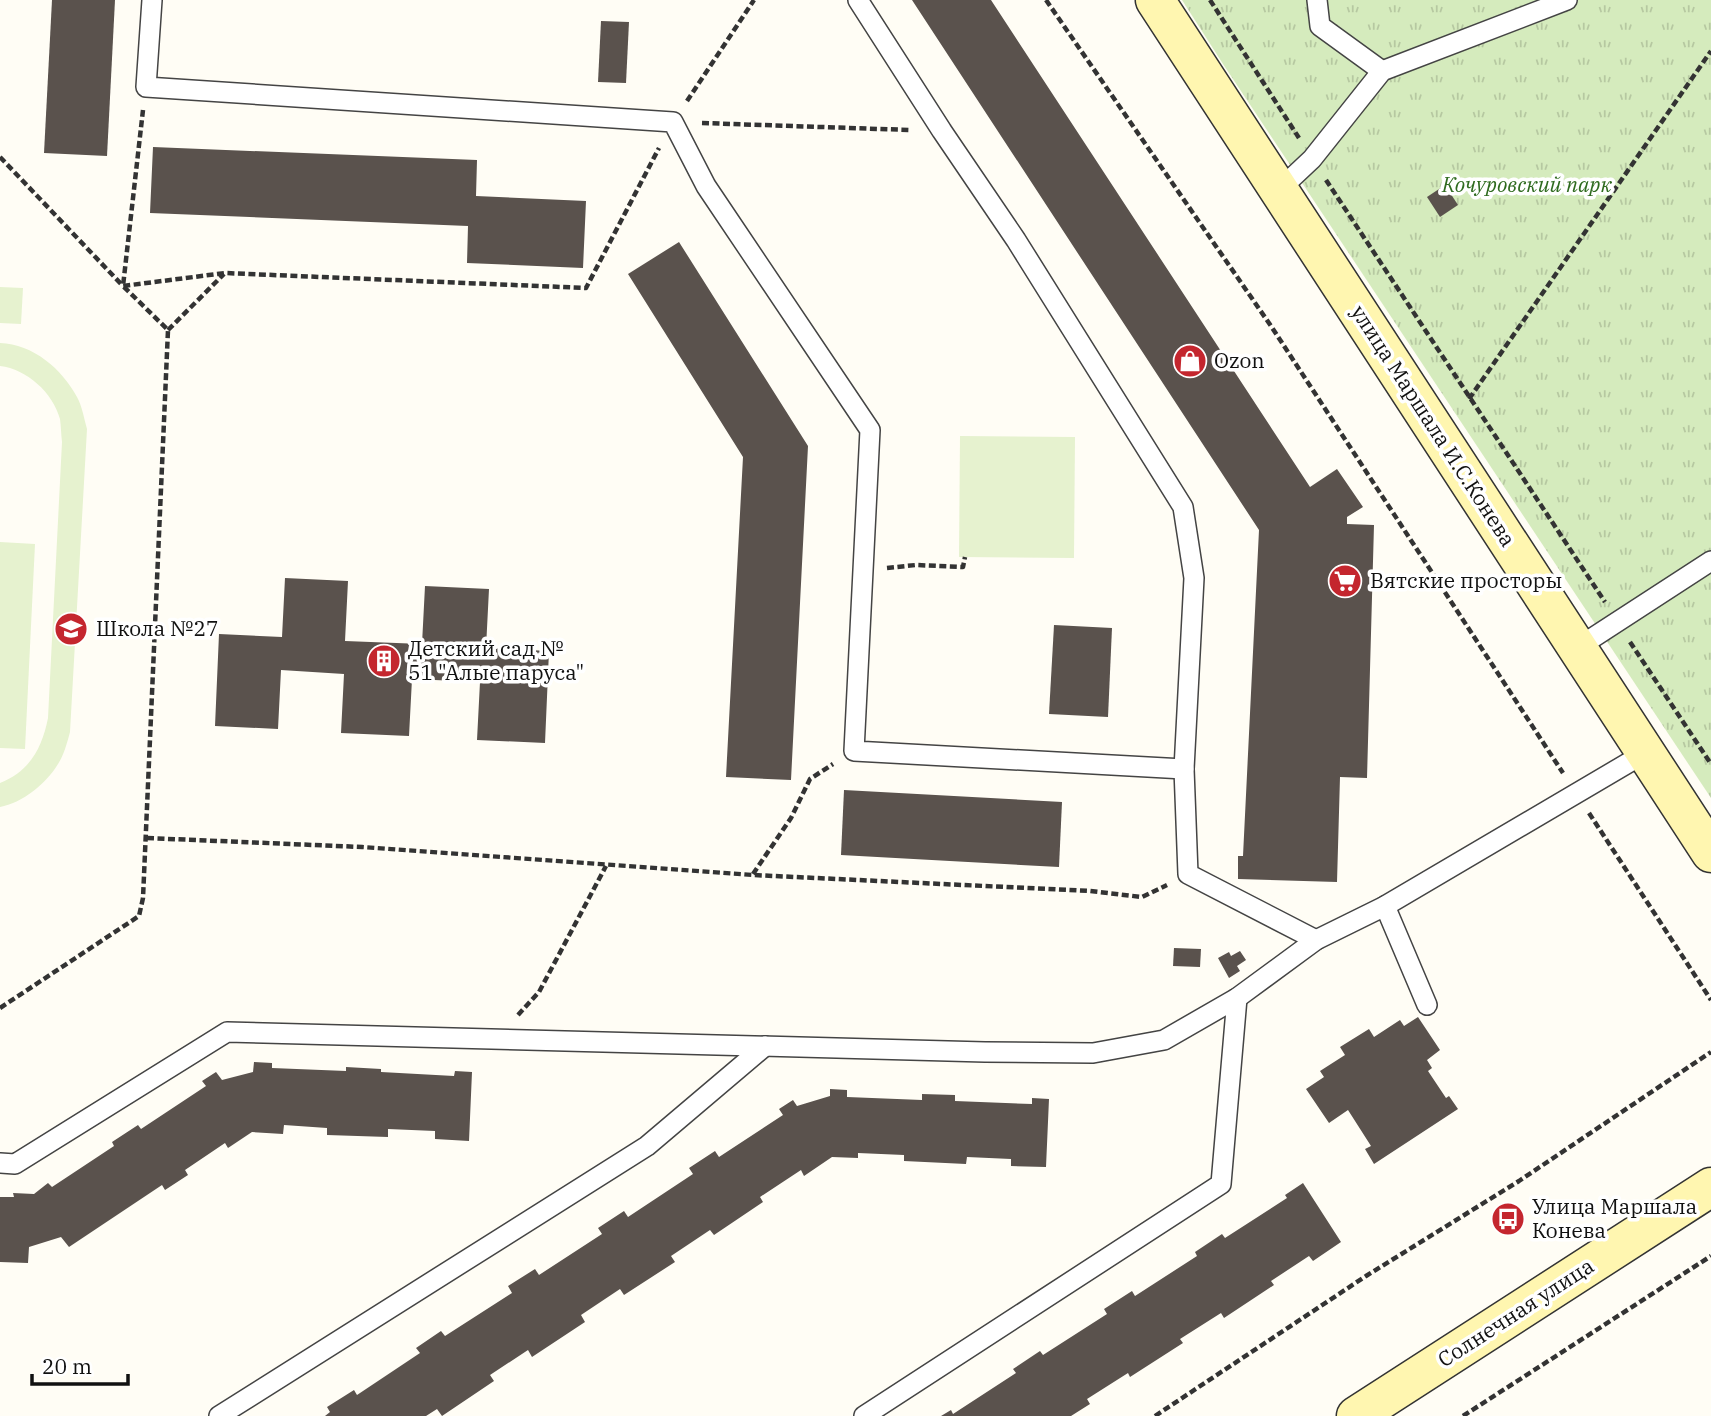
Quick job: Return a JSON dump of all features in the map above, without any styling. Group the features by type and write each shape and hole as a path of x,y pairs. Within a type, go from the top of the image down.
{"main road":[{"name":"улица Маршала И.С.Конева","path":"1155,0 1711,853"},
{"name":"Солнечная улица","path":"1356,1416 1711,1186"}],"lane":[{"path":"152,0 146,88 673,122 706,186 870,430 854,751 1184,769"},
{"path":"858,0 1016,240 1183,507 1194,578 1184,769 1188,874 1316,940"},
{"path":"1317,0 1320,26 1382,71"},
{"path":"1279,190 1312,159 1382,71 1567,0"},
{"path":"1577,648 1711,561"},
{"path":"0,1163 15,1164 227,1032 1093,1053 1164,1040 1237,998 1316,940 1385,906 1645,753"},
{"path":"1385,906 1427,1006"},
{"path":"864,1416 1221,1184 1237,998"},
{"path":"219,1416 647,1146 765,1046"}],"path":[{"path":"123,286 225,273 586,288 673,122 754,0"},
{"path":"1046,0 1271,326 1711,1000"},
{"path":"1210,0 1469,399 1711,764"},
{"path":"1469,399 1711,51"},
{"path":"123,286 146,88"},
{"path":"673,122 942,131"},
{"path":"0,157 168,330"},
{"path":"0,1007 139,916 143,898 147,838 168,330 225,273"},
{"path":"863,572 916,565 963,567 965,557"},
{"path":"753,875 791,818 810,779 854,751"},
{"path":"147,838 362,847 607,866 1090,891 1142,897 1188,874"},
{"path":"496,1039 538,992 607,866"},
{"path":"1155,1416 1366,1276 1519,1181 1711,1052"},
{"path":"1463,1416 1711,1256"}],"green space":[{"name":"Кочуровский парк","path":"1182,0 1711,0 1711,798 1223,64"},
{"path":"0,287 23,288 21,324 0,323"},
{"path":"0,343 12,344 35,353 55,368 77,397 87,429 70,732 62,757 47,779 25,797 0,807 0,783 19,772 33,757 48,718 62,442 57,409 38,384 29,377 0,366"},
{"path":"960,436 1075,437 1074,558 959,557"},
{"path":"0,542 35,544 25,749 0,748"}],"building":[{"path":"52,0 115,0 107,156 44,153"},
{"path":"912,0 991,0 1310,487 1337,469 1363,507 1347,517 1347,524 1374,525 1367,778 1340,777 1337,882 1238,879 1238,856 1243,856 1259,530"},
{"path":"601,21 629,22 626,83 598,82"},
{"path":"153,147 477,160 476,196 586,201 583,268 467,263 468,226 150,213"},
{"path":"1445,185 1458,205 1440,217 1427,197"},
{"path":"679,242 808,446 791,780 726,777 743,457 628,274"},
{"name":"Детский сад № 51 \"Алые паруса\"","path":"285,578 348,581 345,641 422,644 425,586 489,589 486,648 549,651 545,743 477,740 480,682 412,679 409,736 341,733 344,674 281,670 278,729 215,726 219,634 282,637"},
{"path":"1054,625 1112,628 1108,717 1049,714"},
{"path":"844,790 1062,802 1059,867 841,855"},
{"path":"1174,948 1201,949 1200,967 1173,966"},
{"path":"1240,951 1246,960 1237,966 1240,971 1229,978 1218,958 1229,952 1231,956"},
{"path":"1418,1017 1440,1050 1427,1060 1432,1068 1428,1071 1446,1098 1449,1096 1458,1109 1374,1164 1365,1149 1371,1146 1348,1110 1329,1123 1306,1089 1324,1077 1320,1071 1345,1055 1340,1047 1369,1029 1374,1037 1400,1020 1404,1026"},
{"path":"254,1062 272,1063 272,1068 346,1071 346,1067 454,1076 455,1071 472,1072 469,1141 435,1139 435,1131 388,1129 388,1137 327,1135 327,1128 284,1125 283,1134 252,1132 228,1148 225,1143 185,1170 188,1175 165,1190 162,1185 69,1247 61,1237 29,1247 28,1263 0,1262 0,1197 14,1197 13,1193 34,1194 48,1183 52,1187 114,1146 112,1142 138,1125 141,1129 206,1086 202,1081 216,1072 222,1080 253,1072"},
{"path":"830,1089 847,1090 847,1097 922,1100 922,1094 955,1095 955,1101 1032,1104 1032,1098 1049,1099 1046,1167 1011,1166 1011,1159 967,1157 966,1164 904,1161 904,1155 858,1153 858,1158 832,1157 804,1176 801,1170 760,1197 763,1202 714,1235 710,1230 671,1256 675,1262 624,1295 620,1289 581,1315 585,1322 532,1357 528,1350 490,1375 494,1381 442,1416 437,1409 426,1416 325,1416 330,1412 327,1407 354,1390 357,1395 420,1353 416,1348 441,1331 445,1336 512,1293 508,1286 535,1269 539,1275 602,1234 598,1228 624,1211 628,1217 693,1174 689,1168 715,1151 719,1157 783,1115 779,1109 793,1100 797,1106 830,1096"},
{"path":"1303,1183 1341,1242 1313,1261 1309,1256 1271,1281 1274,1285 1224,1318 1221,1313 1180,1339 1183,1343 1130,1377 1128,1373 1087,1399 1090,1404 1071,1416 941,1416 951,1410 953,1414 1016,1373 1013,1369 1040,1351 1043,1355 1107,1314 1104,1309 1132,1291 1135,1296 1197,1256 1195,1252 1222,1234 1225,1238 1287,1198 1285,1195"}],"place":[{"name":"Ozon","path":"1190,361"},
{"name":"Вятские просторы","path":"1345,581"},
{"name":"Школа №27","path":"71,629"},
{"name":"Детский сад № 51 \"Алые паруса\"","path":"384,661"},
{"name":"Улица Маршала Конева","path":"1508,1219"}]}
